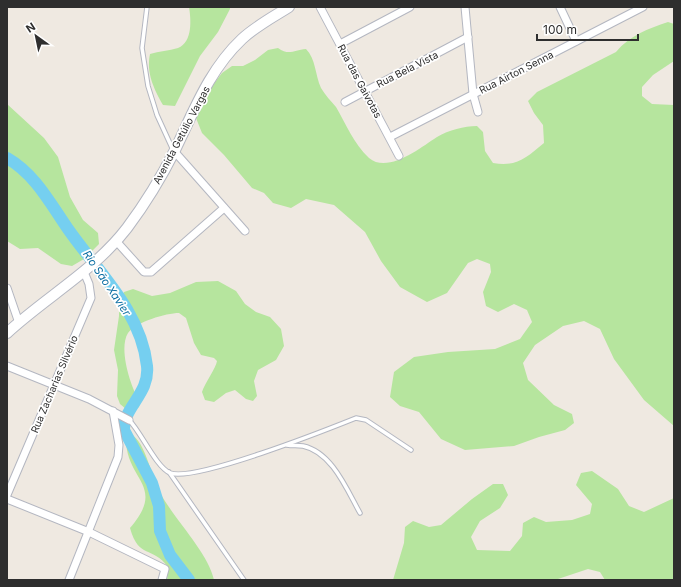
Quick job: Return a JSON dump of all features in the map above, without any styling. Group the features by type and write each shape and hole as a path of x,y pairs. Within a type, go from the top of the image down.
{"street":[{"name":"Avenida Getúlio Vargas","path":"7,333 87,269 117,242 129,226 174,151 205,86 222,62 242,39 263,23 289,7"},
{"name":"Rua das Gaivotas","path":"320,7 366,90 399,156"},
{"path":"340,44 410,7"},
{"path":"465,7 473,94 478,112"},
{"path":"560,7 576,41"},
{"name":"Rua Airton Senna","path":"390,138 643,7"},
{"name":"Rua Bela Vista","path":"346,102 468,37"},
{"path":"174,151 245,231"},
{"path":"117,242 147,274 224,208"},
{"name":"Rua Zacharias Silvério","path":"7,495 52,385 91,298 87,269"},
{"path":"7,288 19,322"},
{"path":"7,366 121,414 129,420"},
{"path":"69,580 118,457 120,445 113,411"},
{"path":"7,499 89,532 165,569 162,580"}],"lane":[{"path":"147,7 142,48 148,86 156,115 174,151"},
{"path":"169,472 178,475 202,472 284,445 356,418 366,420 411,450"},
{"path":"129,420 136,427 161,465 169,472 244,580"},
{"path":"284,445 304,446 320,454 336,471 360,513"}],"green space":[{"path":"189,7 230,7 230,9 218,32 200,56 175,106 163,105 154,87 150,74 150,54 175,49 183,45 189,36 190,30"},
{"path":"668,22 674,24 674,61 653,75 642,87 642,96 652,104 674,105 674,426 644,400 614,359 600,329 584,321 563,326 535,345 523,363 528,380 554,405 572,414 574,423 565,430 514,446 465,450 441,439 419,412 400,406 390,397 394,372 414,357 448,352 495,349 520,339 532,322 527,310 514,304 498,312 486,306 483,292 491,272 490,264 477,259 468,263 447,293 427,302 400,287 381,261 365,232 334,205 306,199 291,208 273,203 264,193 252,188 224,155 202,133 196,118 209,90 222,73 232,66 243,66 255,60 268,50 278,48 285,52 292,52 306,49 314,62 321,88 336,107 359,147 369,158 377,162 385,163 394,161 413,153 446,132 477,126 483,132 485,151 493,163 509,164 526,157 544,143 543,125 534,113 528,101 537,92 616,52 627,41 640,33"},
{"path":"7,104 44,138 58,157 70,197 83,220 98,233 99,244 84,259 72,266 61,264 38,248 20,249 7,241"},
{"path":"218,281 236,291 245,304 256,312 270,317 281,329 284,346 276,360 258,370 254,381 257,396 253,401 246,399 235,390 226,393 214,402 205,400 202,392 215,368 217,361 214,358 201,355 194,343 186,318 179,313 173,313 159,316 144,322 128,333 125,340 125,358 133,388 140,402 139,407 134,410 126,409 120,404 117,396 118,370 114,350 119,316 119,303 124,292 133,289 152,296 170,293 196,282"},
{"path":"131,434 141,445 159,491 205,558 214,580 167,580 168,567 157,556 142,549 137,544 130,528 140,514 145,502 145,492 128,453 126,439"},
{"path":"592,471 618,489 629,506 644,512 674,498 674,580 605,580 600,572 588,569 555,580 393,580 404,543 405,527 413,521 429,527 441,525 472,499 493,484 503,484 508,495 500,508 480,521 471,537 477,550 510,551 522,536 523,523 534,517 546,522 572,520 590,514 592,504 576,485 581,473"}],"waterway":[{"name":"Rio São Xavier","path":"7,158 26,172 48,199 68,229 105,277 127,310 136,327 143,346 147,366 147,376 145,385 128,414 124,430 152,483 159,506 160,531 170,555 189,580"}]}
